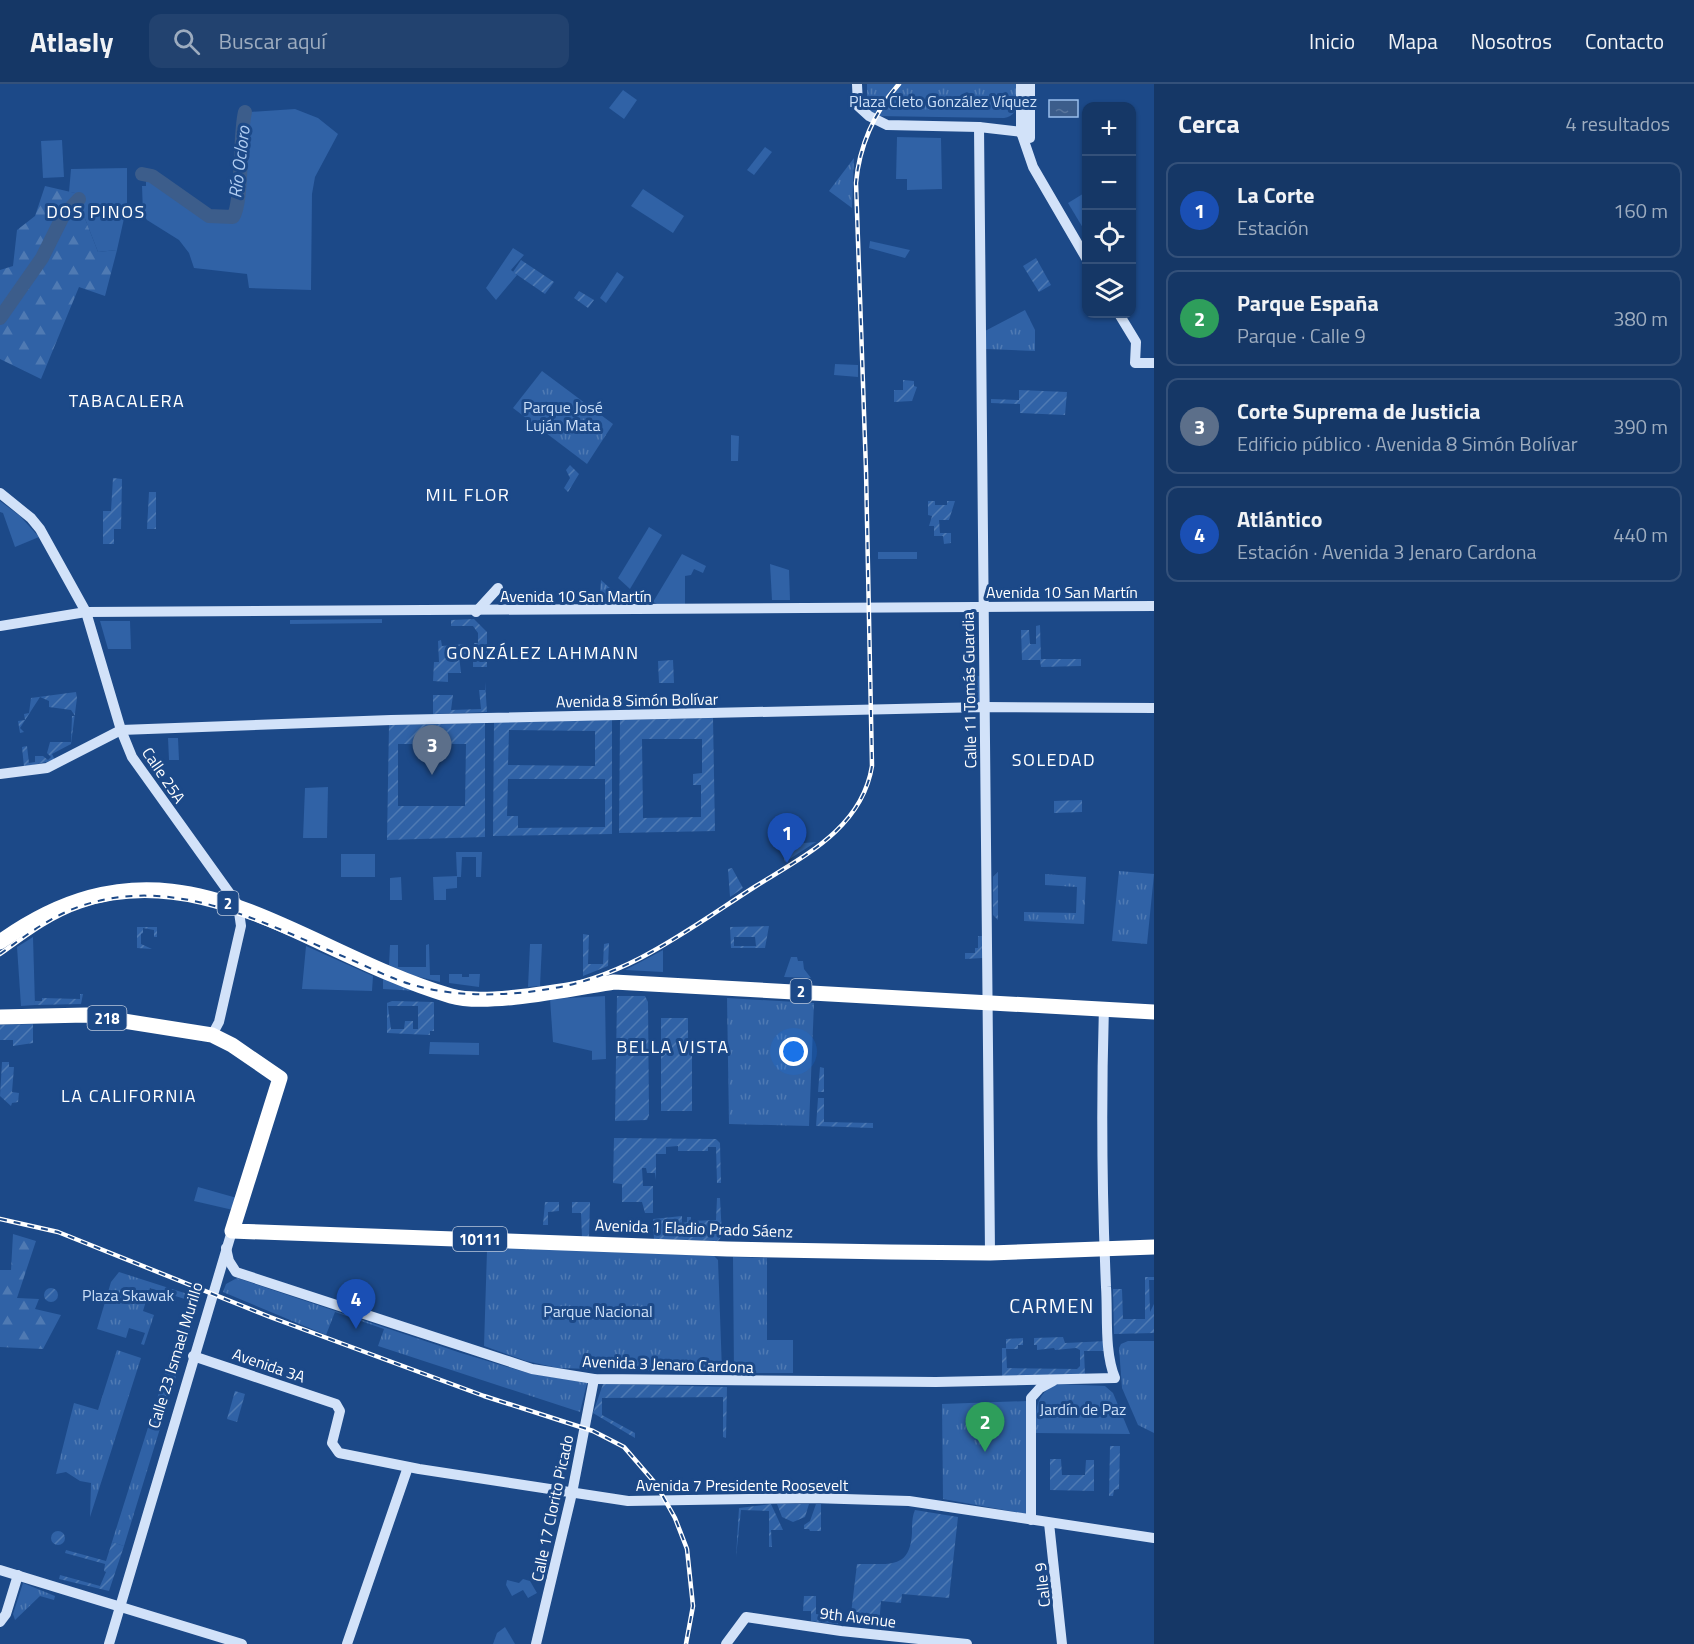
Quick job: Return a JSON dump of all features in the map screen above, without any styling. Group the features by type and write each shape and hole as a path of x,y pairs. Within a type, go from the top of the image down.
{"highway":[{"name":"2","path":"0,942 49,911 80,899 112,892 183,892 238,905 380,968 456,997 533,995 614,982 1154,1012"},
{"name":"218","path":"0,1017 80,1014 213,1035"},
{"name":"Calle 23 Ismael Murillo","path":"213,1035 232,1045 280,1078 232,1231"},
{"name":"Avenida 1 Eladio Prado Sáenz","path":"232,1231 727,1249 990,1252 1154,1247"}],"street":[{"path":"857,84 858,106 869,116 887,124 979,127 1025,132"},
{"path":"1021,84 1025,132 1034,167 1082,251"},
{"path":"1025,132 1030,84"},
{"name":"Calle 11 Tomás Guardia","path":"979,127 990,1252"},
{"path":"1121,318 1136,342 1135,363 1154,363"},
{"name":"Calle 25A","path":"0,493 31,518 40,529 86,612 122,730 140,770 238,905"},
{"path":"476,612 498,588"},
{"name":"Avenida 10 San Martín","path":"0,626 86,612 476,612 1154,606"},
{"name":"Avenida 8 Simón Bolívar","path":"122,730 400,720 985,707 1154,708"},
{"path":"0,774 47,768 122,730"},
{"path":"213,1035 219,1022 242,926 238,905"},
{"path":"1104,1008 1100,1140 1104,1247"},
{"name":"Calle 23 Ismael Murillo","path":"109,1644 232,1231"},
{"name":"Avenida 3 Jenaro Cardona","path":"236,1272 532,1369 594,1379 925,1382 1056,1380 1115,1378 1111,1368 1104,1247"},
{"path":"214,1287 224,1278 236,1272 229,1262 226,1248"},
{"name":"Avenida 3A","path":"193,1356 336,1404 340,1411 332,1440 334,1448"},
{"name":"Calle 17 Clorito Picado","path":"536,1644 572,1493 594,1379"},
{"path":"1031,1520 1030,1398 1040,1388 1056,1380"},
{"name":"Avenida 7 Presidente Roosevelt","path":"334,1448 339,1453 408,1467 628,1501 812,1498 909,1501 1154,1538"},
{"path":"347,1644 408,1467"},
{"name":"Calle 9","path":"1049,1523 1062,1644"},
{"path":"0,1570 242,1644"},
{"path":"0,1622 6,1614 18,1575"},
{"name":"9th Avenue","path":"726,1644 746,1617 841,1631 967,1644"}],"green space":[{"name":"Plaza Cleto González Víquez","path":"867,84 1019,84 1016,110 1004,118 875,116 867,109"},
{"path":"623,90 637,100 624,119 609,108"},
{"path":"295,109 318,118 338,134 315,177 312,194 311,290 249,288 247,274 194,268 189,253 179,240 147,220 143,214 142,186 146,186 146,177 191,209 208,216 234,220 239,214 243,129 250,112"},
{"path":"897,137 941,138 942,189 907,190 907,179 896,179"},
{"path":"62,140 64,177 43,178 41,141"},
{"path":"765,147 772,152 754,175 747,170"},
{"path":"854,158 852,208 829,191"},
{"path":"127,168 127,205 117,250 98,252 75,193 69,192 71,169"},
{"path":"45,186 75,193 98,252 117,250 105,296 79,287 41,379 0,359 0,270 13,266 17,230 35,216"},
{"path":"643,189 684,216 673,233 631,206"},
{"path":"1082,194 1082,226 1068,203"},
{"path":"870,241 910,250 905,258 869,248"},
{"path":"513,248 524,255 511,270 517,275 496,300 486,288"},
{"path":"1036,258 1051,285 1039,292 1023,266"},
{"path":"521,260 554,282 545,294 513,272"},
{"path":"617,272 624,277 606,303 600,298"},
{"path":"579,291 594,300 588,308 574,298"},
{"path":"1025,310 1035,330 1035,351 985,349 985,331"},
{"path":"835,364 858,365 858,377 834,375"},
{"name":"Parque José Luján Mata","path":"542,371 613,424 587,464 513,408"},
{"path":"903,380 914,381 914,386 917,387 912,401 894,402 894,390 903,390"},
{"path":"1019,390 1067,392 1065,415 1020,413 1020,404 991,403 991,399 1019,400"},
{"path":"731,435 739,436 738,461 731,461"},
{"path":"570,465 579,474 568,492 564,488 570,478 566,470"},
{"path":"113,478 122,479 121,529 114,529 114,544 103,544 103,511 111,511"},
{"path":"149,492 156,492 156,529 147,529"},
{"path":"0,501 20,516 39,537 15,547 3,513 0,512"},
{"path":"928,501 935,501 935,505 947,505 947,501 955,501 949,520 939,520 940,533 951,533 951,543 944,544 943,536 934,536 934,526 929,526 932,516 928,515"},
{"path":"649,527 662,535 630,589 618,578"},
{"path":"878,552 917,552 917,559 878,559"},
{"path":"682,554 706,566 703,573 694,569 691,575 685,576 685,605 661,606 653,602"},
{"path":"770,564 789,570 790,600 772,600"},
{"path":"601,580 625,602 624,605 599,604"},
{"path":"382,619 382,623 290,624 290,620"},
{"path":"474,619 487,632 487,667 473,667 474,643 478,643 478,633 473,626 451,626 451,620"},
{"path":"100,621 130,621 131,649 108,649"},
{"path":"1040,625 1041,659 1081,659 1081,666 1041,667 1040,660 1022,660 1021,630 1029,630 1030,644 1036,644 1036,626"},
{"path":"441,640 442,646 466,644 466,654 459,655 461,673 448,673 448,682 433,681 434,662 439,662 438,641"},
{"path":"673,660 674,683 659,683 658,661"},
{"path":"980,676 980,702 966,703 965,677"},
{"path":"485,682 487,712 433,714 433,695 453,695 451,710 481,709 479,690 485,690"},
{"path":"76,692 75,716 71,710 49,707 49,701 40,697 20,728 24,732 20,733 18,721 25,720 24,714 29,713 31,698"},
{"path":"72,716 75,716 71,744 52,754 55,760 24,767 22,747 27,746 29,763 35,762 35,756 43,756 48,760 51,757 47,753 50,742 71,742"},
{"path":"713,718 715,831 619,833 620,720","holes":["642,739 702,739 702,773 693,774 693,785 701,785 701,817 643,818"]},
{"path":"612,720 612,834 493,836 494,722","holes":["509,730 595,731 595,766 508,765","508,779 605,779 605,827 518,828 518,816 507,816"]},
{"path":"485,723 485,837 387,840 389,725","holes":["398,744 466,744 465,806 398,806"]},
{"path":"168,738 178,738 179,760 169,760"},
{"path":"328,787 327,838 303,838 305,788"},
{"path":"1082,800 1082,812 1054,813 1054,801"},
{"path":"816,842 785,862 780,845"},
{"path":"456,852 482,852 481,877 476,877 476,857 462,857 461,877 457,877 457,888 446,889 446,900 434,900 433,877 457,876"},
{"path":"341,854 375,854 375,877 341,877"},
{"path":"732,868 743,888 730,897 728,869"},
{"path":"1119,871 1154,874 1147,944 1112,941"},
{"path":"998,872 998,920 993,915 993,877"},
{"path":"1045,874 1086,877 1084,924 1024,921 1024,912 1076,913 1077,887 1045,885"},
{"path":"401,877 402,900 390,900 390,878"},
{"path":"769,926 765,948 731,948 730,927","holes":["734,937 755,937 756,946 734,946"]},
{"path":"137,927 157,927 157,937 154,937 154,930 143,928 141,934 141,944 152,949 137,948"},
{"path":"583,934 589,935 588,964 603,964 604,944 609,943 608,966 583,976"},
{"path":"978,936 983,936 983,958 965,959 965,953 975,953 975,948 978,948"},
{"path":"33,937 35,1005 21,1006 17,947"},
{"path":"429,944 430,975 440,975 440,982 415,976 389,965 390,945 398,945 398,967 426,967 426,945"},
{"path":"530,944 542,944 540,986 528,987"},
{"path":"306,946 373,976 372,991 302,989"},
{"path":"663,950 663,972 625,970 629,968"},
{"path":"791,957 797,957 798,961 803,961 804,969 811,978 784,977"},
{"path":"449,974 462,974 462,977 469,977 469,974 480,974 479,987 449,983"},
{"path":"383,978 418,991 383,989"},
{"path":"80,994 83,994 81,1004 35,1005 35,1001 42,1001 42,998 80,999"},
{"path":"605,996 606,1059 592,1060 592,1051 553,1042 550,999"},
{"path":"617,996 645,996 648,1002 649,1115 647,1120 615,1121"},
{"path":"727,998 814,1003 809,1126 729,1124"},
{"path":"392,1001 434,1002 434,1031 430,1031 430,1035 387,1033 387,1003","holes":["388,1006 418,1006 418,1029 413,1029 413,1021 405,1021 404,1029 391,1029"]},
{"path":"661,1018 688,1018 688,1039 692,1039 692,1111 661,1111"},
{"path":"33,1024 33,1043 13,1046 13,1040 0,1040 0,1025"},
{"path":"430,1042 479,1043 479,1055 429,1054"},
{"path":"2,1062 9,1062 9,1067 14,1067 12,1092 19,1093 18,1102 12,1103 11,1106 0,1096"},
{"path":"820,1067 824,1068 824,1092 818,1092"},
{"path":"818,1098 824,1098 824,1122 873,1123 873,1128 816,1126"},
{"path":"614,1138 716,1139 720,1143 721,1183 717,1183 716,1147 708,1147 708,1151 678,1151 678,1146 666,1147 666,1154 656,1154 656,1180 655,1173 647,1173 646,1168 642,1168 643,1186 653,1186 653,1213 645,1213 642,1202 622,1202 622,1184 613,1183"},
{"path":"198,1187 237,1198 233,1210 194,1201"},
{"path":"717,1198 720,1198 722,1236 718,1241 654,1239 653,1219 682,1216 682,1223 687,1222 687,1217 691,1217 691,1221 716,1220"},
{"path":"545,1202 559,1202 559,1211 548,1212 548,1225 543,1225"},
{"path":"572,1202 590,1202 589,1237 582,1237 581,1213 572,1213"},
{"path":"13,1234 36,1241 17,1298 39,1299 35,1309 61,1315 43,1349 0,1347 0,1270 11,1270"},
{"name":"Parque Nacional","path":"490,1247 714,1256 718,1260 722,1371 719,1373 558,1368 526,1361 484,1346 487,1250"},
{"path":"733,1257 767,1258 767,1340 793,1340 793,1373 734,1373"},
{"name":"Plaza Skawak","path":"119,1272 200,1298 124,1546 112,1542 167,1367 175,1369 185,1336 178,1334 188,1300 150,1288 143,1311 154,1315 144,1345 141,1344 145,1333 129,1328 126,1338 97,1329 111,1282"},
{"path":"1145,1277 1154,1277 1154,1280 1149,1280 1150,1312 1154,1304 1154,1333 1114,1334 1113,1289 1122,1289 1123,1319 1145,1319"},
{"path":"237,1278 461,1353 528,1373 587,1383 580,1412 378,1346 384,1329 335,1312 326,1335 223,1292 226,1284"},
{"path":"48,1288 54,1288 58,1295 54,1302 48,1302 44,1298 44,1292"},
{"path":"1063,1337 1065,1343 1107,1341 1107,1351 1084,1351 1085,1375 1002,1376 1002,1348 1006,1348 1006,1339 1023,1338 1023,1345 1018,1345 1018,1349 1006,1349 1007,1368 1077,1369 1080,1366 1080,1350 1076,1348 1055,1350 1054,1348 1037,1350 1037,1345 1034,1345 1034,1338"},
{"path":"1128,1341 1154,1341 1154,1433 1138,1425 1122,1388 1119,1348 1121,1344"},
{"path":"117,1350 141,1358 90,1517 91,1483 80,1481 66,1472 56,1474 74,1403 98,1410"},
{"path":"603,1384 727,1387 726,1438 723,1437 723,1397 602,1398 602,1415 635,1433 635,1438 593,1413"},
{"name":"Jardín de Paz","path":"1058,1384 1105,1386 1113,1393 1130,1434 1036,1433 1040,1398 1044,1392"},
{"path":"235,1391 245,1394 237,1422 227,1419"},
{"path":"1028,1401 1027,1514 943,1499 942,1404"},
{"path":"1110,1446 1120,1446 1119,1489 1114,1490 1113,1496 1109,1496"},
{"path":"1050,1459 1061,1459 1062,1475 1085,1475 1086,1460 1094,1460 1094,1491 1050,1490"},
{"path":"771,1504 783,1530 771,1530 772,1547 769,1547 769,1511 741,1510 736,1557 739,1508"},
{"path":"777,1504 809,1504 805,1517 793,1522 782,1517"},
{"path":"816,1504 821,1504 821,1531 804,1529 804,1525 810,1521"},
{"path":"915,1510 958,1517 949,1598 902,1594 901,1603 881,1601 879,1625 850,1622 857,1564 887,1564 902,1559 907,1554 910,1545"},
{"path":"55,1531 61,1531 65,1538 61,1545 55,1545 51,1541 51,1535"},
{"path":"112,1542 124,1546 109,1591 59,1579 60,1575 100,1586 106,1572 104,1571 105,1564 65,1553 66,1550 106,1561"},
{"path":"523,1579 530,1581 537,1593 528,1598 523,1590 512,1596 506,1585 507,1580 519,1583"},
{"path":"23,1583 55,1596 54,1600 40,1596 15,1620 13,1614"},
{"path":"804,1596 816,1596 816,1614 824,1615 824,1620 839,1621 838,1624 811,1621 811,1611 803,1611"},
{"path":"505,1627 515,1644 493,1644 497,1633"}],"water":[{"path":"1049,100 1078,100 1078,117 1049,117"}],"waterway":[{"name":"Río Ocloro","path":"142,174 152,176 209,216 233,217 240,184 245,112"},
{"name":"Río Ocloro","path":"0,318 42,258 63,216 79,199"}],"railway":[{"path":"0,954 39,927 70,910 116,898 150,896 184,899 251,918 392,978 421,987 452,993 485,994 549,989 605,974 657,949 811,851 844,823 866,788 872,766 866,470 856,183 860,156 869,130 882,106 899,84"},
{"path":"0,1219 58,1232 270,1317 484,1396 593,1431 624,1447 656,1484 675,1518 687,1549 693,1606 686,1644"}],"place":[{"name":"Corte Suprema de Justicia","path":"432,775"},
{"name":"La Corte","path":"787,863"},
{"name":"Atlántico","path":"356,1329"},
{"name":"Parque España","path":"985,1452"}],"district":[{"name":"DOS PINOS","path":"96,211"},
{"name":"TABACALERA","path":"127,400"},
{"name":"MIL FLOR","path":"468,494"},
{"name":"GONZÁLEZ LAHMANN","path":"543,652"},
{"name":"SOLEDAD","path":"1054,759"},
{"name":"BELLA VISTA","path":"673,1046"},
{"name":"LA CALIFORNIA","path":"129,1095"},
{"name":"CARMEN","path":"1052,1305"}]}
